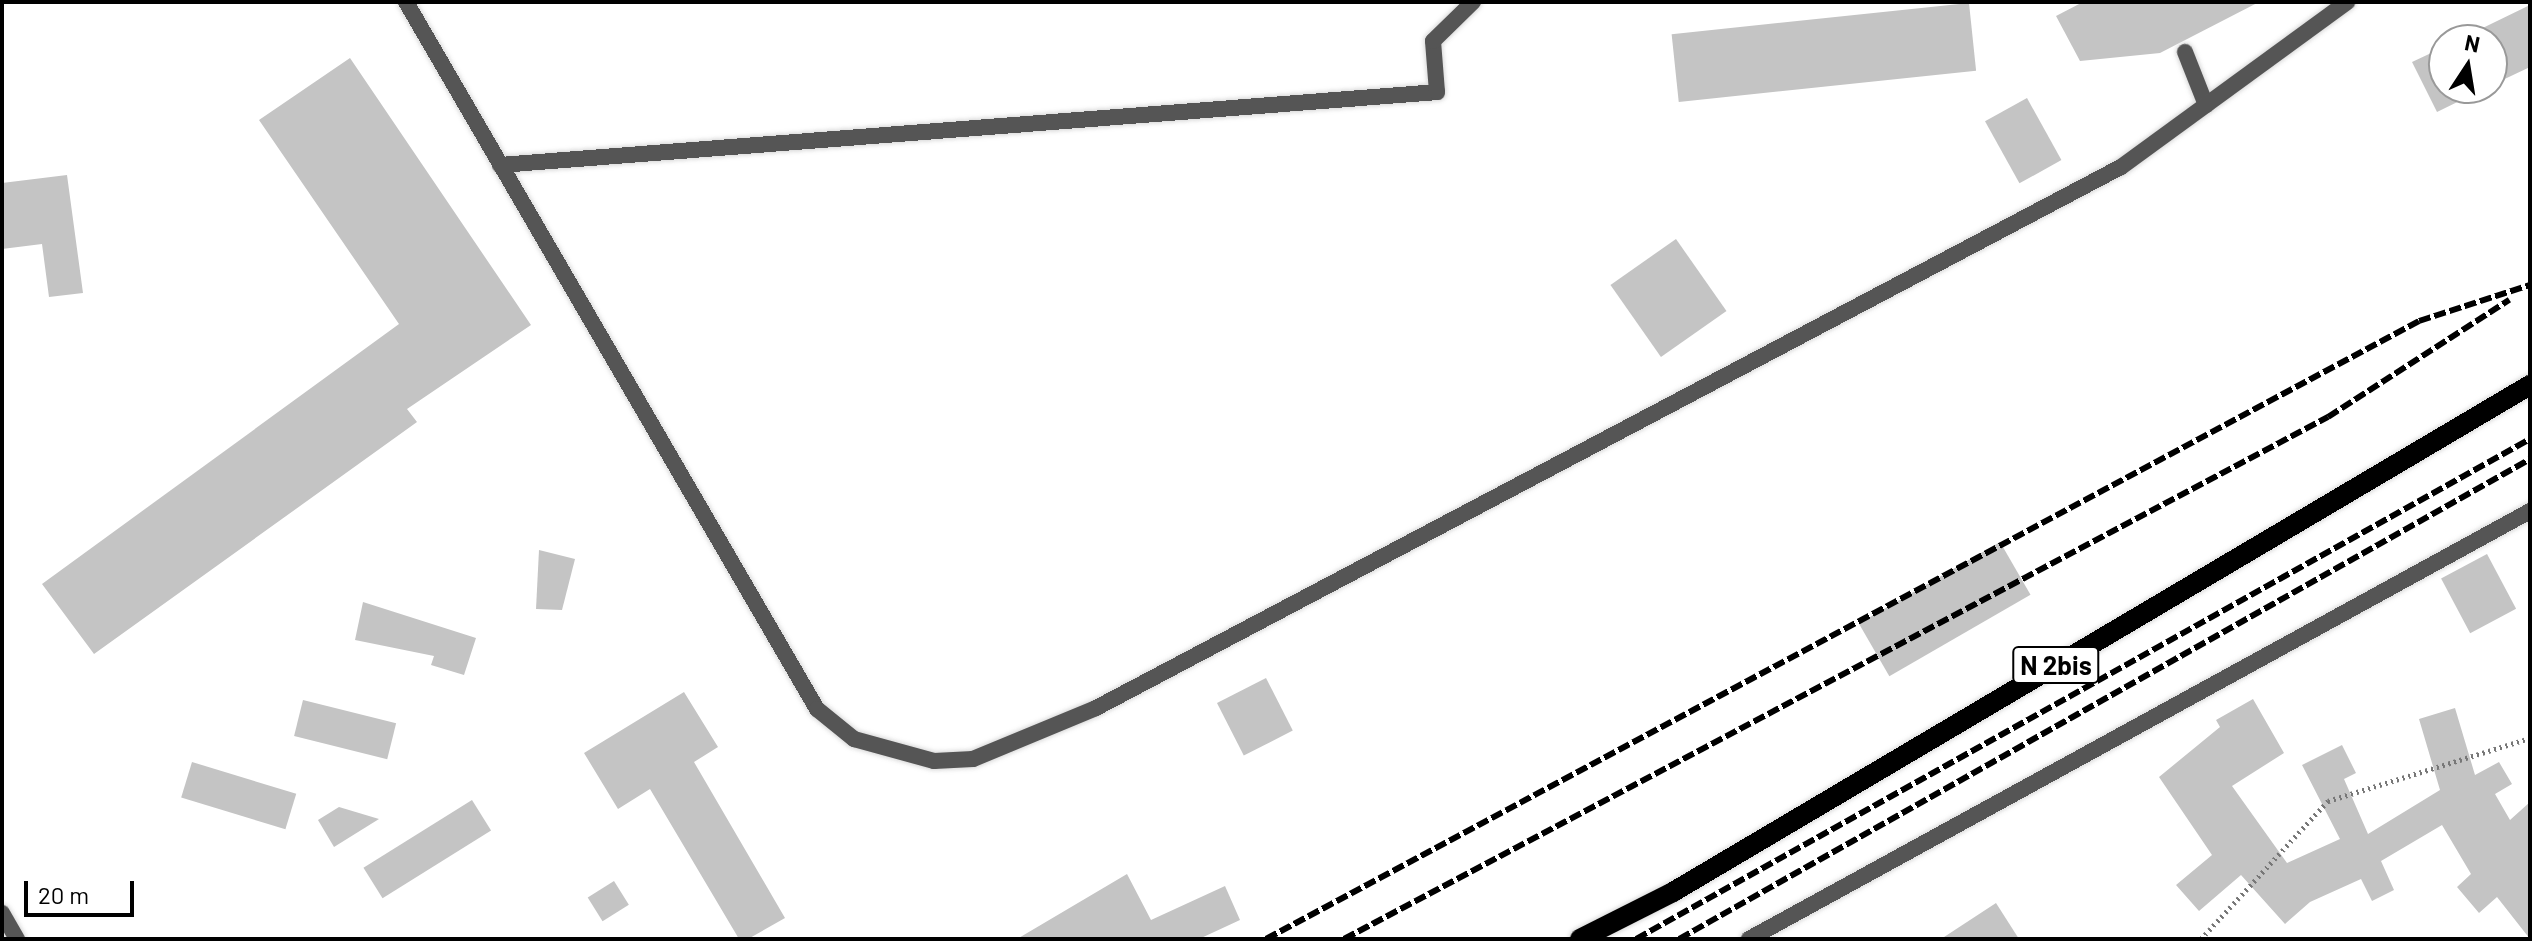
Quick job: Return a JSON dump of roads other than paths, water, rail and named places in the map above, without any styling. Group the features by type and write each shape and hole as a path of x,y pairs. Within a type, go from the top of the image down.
{"main road":[{"name":"N 2bis","path":"1580,939 1673,892 2530,385"}],"street":[{"path":"406,2 817,709 854,739 934,761 973,759 1096,708 2121,167 2347,2"},
{"path":"500,165 1437,92 1433,41 1473,2"},
{"path":"2185,52 2206,105"},
{"path":"1749,939 2530,511"},
{"path":"2,913 17,939"}],"railway":[{"path":"1266,939 2419,321 2530,285"},
{"path":"1344,939 2328,417 2509,300"},
{"path":"1636,939 2530,439"},
{"path":"1679,939 2530,459"}]}
